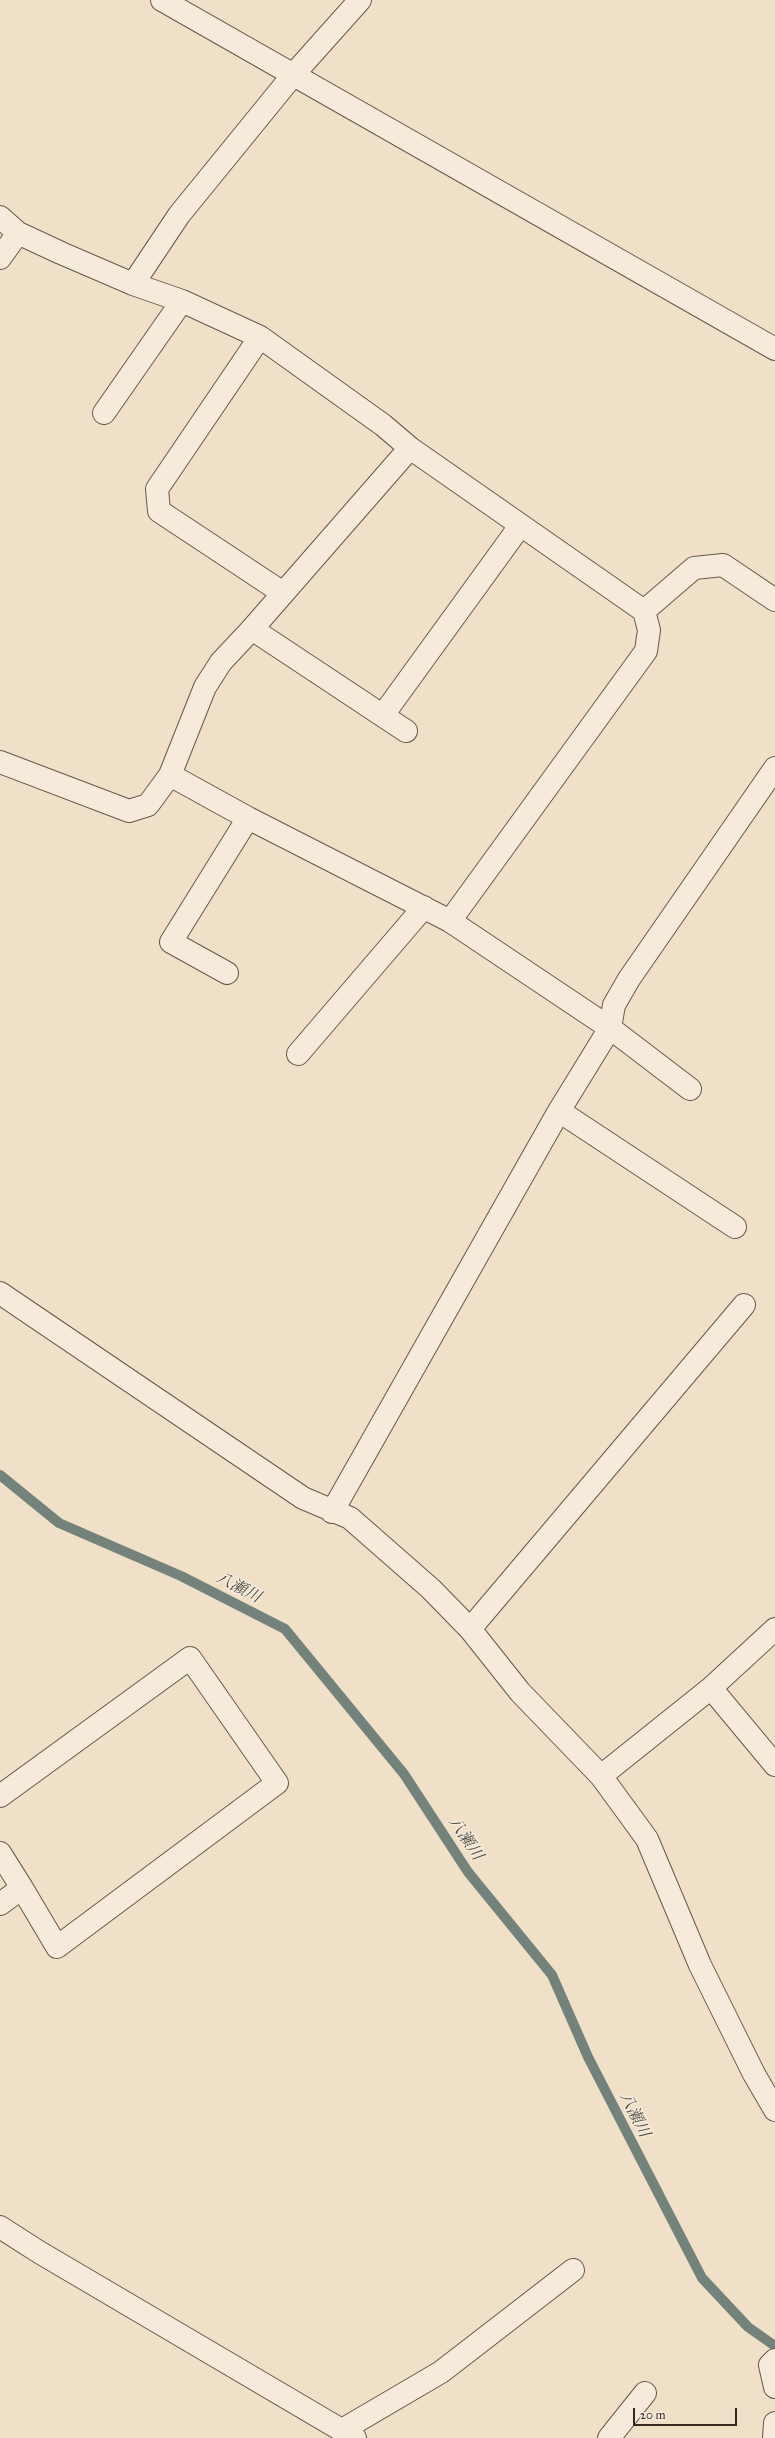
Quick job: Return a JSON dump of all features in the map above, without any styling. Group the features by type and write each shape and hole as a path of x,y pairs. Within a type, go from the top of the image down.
{"street":[{"path":"162,0 775,349"},
{"path":"133,284 179,215 293,75 360,0"},
{"path":"0,217 18,233 133,284 182,301 260,337 382,425 410,448 644,611 649,630 646,651 450,921"},
{"path":"0,258 18,233"},
{"path":"104,413 182,301"},
{"path":"260,337 157,489 157,496 159,511 283,593"},
{"path":"0,762 129,811 148,805 170,775 205,687 221,662 252,629 410,448"},
{"path":"382,715 520,526"},
{"path":"644,611 694,568 723,565 775,600"},
{"path":"252,629 406,731"},
{"path":"332,1512 559,1111 610,1028 614,1005 629,979 775,768"},
{"path":"170,775 248,818 450,921 610,1028 690,1089"},
{"path":"227,973 171,942 248,818"},
{"path":"298,1054 424,907"},
{"path":"559,1111 735,1226"},
{"path":"0,1293 302,1498 332,1512 350,1518 431,1588 470,1628 520,1692 601,1776 647,1839 700,1965 754,2074 775,2110"},
{"path":"470,1628 744,1305"},
{"path":"601,1776 711,1688 775,1629"},
{"path":"0,1796 190,1658 277,1783 57,1947 0,1852"},
{"path":"711,1688 775,1765"},
{"path":"0,1904 22,1888"},
{"path":"0,2227 39,2252 349,2434 441,2372 573,2270"},
{"path":"772,2362 775,2387"},
{"path":"609,2438 645,2393"},
{"path":"774,2438 775,2423"}],"waterway":[{"name":"八瀬川","path":"0,1475 59,1523 181,1576 285,1629 404,1774 468,1872 552,1975 588,2057 702,2278 748,2327 775,2346"}]}
